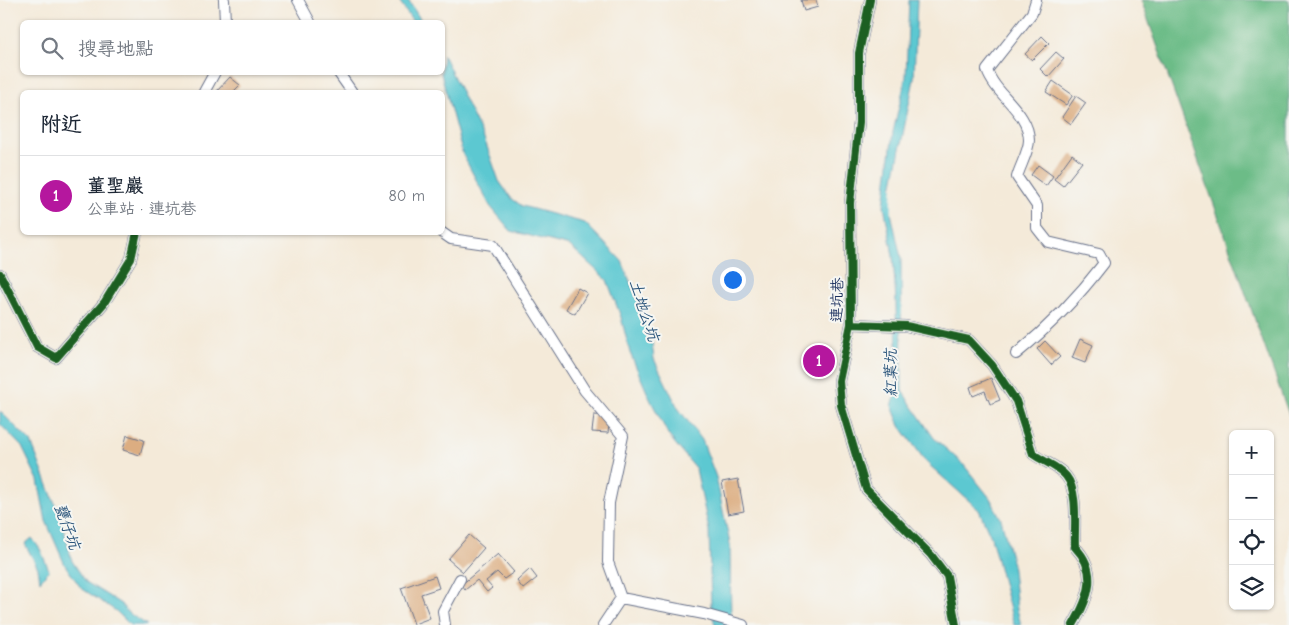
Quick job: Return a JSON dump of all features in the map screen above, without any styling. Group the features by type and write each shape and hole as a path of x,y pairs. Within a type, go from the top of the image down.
{"street":[{"path":"224,0 225,20"},
{"path":"298,0 309,20"},
{"name":"連坑巷","path":"870,0 859,53 859,122 850,203 851,324 839,381 841,405 866,488 931,555 947,576 956,625"},
{"path":"1016,354 1082,293 1104,263 1099,254 1048,242 1038,228 1037,206 1017,177 1029,140 1023,120 990,81 987,70 1032,13 1036,0"},
{"path":"205,90 213,75"},
{"path":"340,75 351,90"},
{"path":"0,274 37,347 56,358 69,347 104,303 130,259 136,235"},
{"path":"445,235 451,239 493,246 586,391 622,436 609,503 608,562 621,598"},
{"path":"851,324 906,326 969,340 992,365 1016,401 1033,454 1067,477 1076,516 1075,547 1085,558 1090,574 1085,603 1074,625"},
{"path":"445,625 443,611 460,579"},
{"path":"621,598 704,614 743,625"},
{"path":"603,625 621,598"}],"green space":[{"path":"1141,0 1289,0 1289,415"}],"water":[{"path":"398,0 408,0 421,20 412,20"},
{"path":"909,0 917,0 914,79 889,204 901,258 902,391 934,438 963,464 990,498 1001,519 1012,561 1017,609 1021,625 1014,625 991,537 979,510 926,462 900,426 892,406 895,396 897,372 896,301 893,256 884,205 893,132 906,77"},
{"path":"445,59 485,141 499,181 511,198 522,206 585,223 622,261 651,335 654,359 678,408 702,440 716,477 730,544 731,625 715,625 711,608 709,530 696,469 669,436 650,399 630,353 621,317 607,280 570,246 511,231 490,206 463,155 442,75 445,75"},
{"path":"0,411 31,442 61,519 72,561 86,582 121,604 127,612 147,625 130,625 116,611 81,588 65,565 46,521 38,480 22,447 0,424"},
{"path":"32,538 40,549 49,570 40,581 38,568 25,544"}],"building":[{"path":"801,0 816,0 818,7 804,11"},
{"path":"1042,36 1049,43 1032,60 1025,54"},
{"path":"1056,52 1064,59 1048,77 1040,69"},
{"path":"230,77 240,85 235,90 218,90"},
{"path":"1053,81 1073,95 1066,105 1046,92"},
{"path":"1076,96 1086,103 1071,124 1062,117"},
{"path":"1072,154 1082,162 1063,186 1054,179"},
{"path":"1038,165 1053,176 1046,186 1031,175"},
{"path":"578,288 587,293 575,314 566,309"},
{"path":"1080,339 1093,345 1085,363 1072,358"},
{"path":"1045,341 1060,357 1051,365 1037,349"},
{"path":"991,378 1000,400 990,404 985,391 973,396 970,387"},
{"path":"594,415 610,416 608,433 592,432"},
{"path":"127,435 144,440 140,455 123,450"},
{"path":"738,479 744,511 728,514 722,482"},
{"path":"469,535 484,548 463,572 448,559"},
{"path":"498,554 514,572 504,579 497,572 486,581 492,588 487,592 477,580 465,590 461,585"},
{"path":"530,569 537,578 523,589 517,581"},
{"path":"435,576 439,588 421,594 430,618 414,624 401,588"}],"waterway":[{"name":"紅葉坑","path":"890,213 891,189"}],"cycle path":[{"path":"870,0 859,53 859,122 850,203 851,324 839,381 841,405 866,489 931,555 947,576 956,625"},
{"path":"0,274 37,347 56,358 104,303 131,259 136,235"},
{"path":"851,324 906,326 969,340 992,365 1016,401 1033,454 1063,473 1073,491 1075,547 1087,566 1089,576 1087,595 1073,625"}],"place":[{"name":"董聖巖","path":"819,361"}],"water label":[{"name":"土地公坑","path":"645,310"},
{"name":"甕仔坑","path":"68,526"}]}
